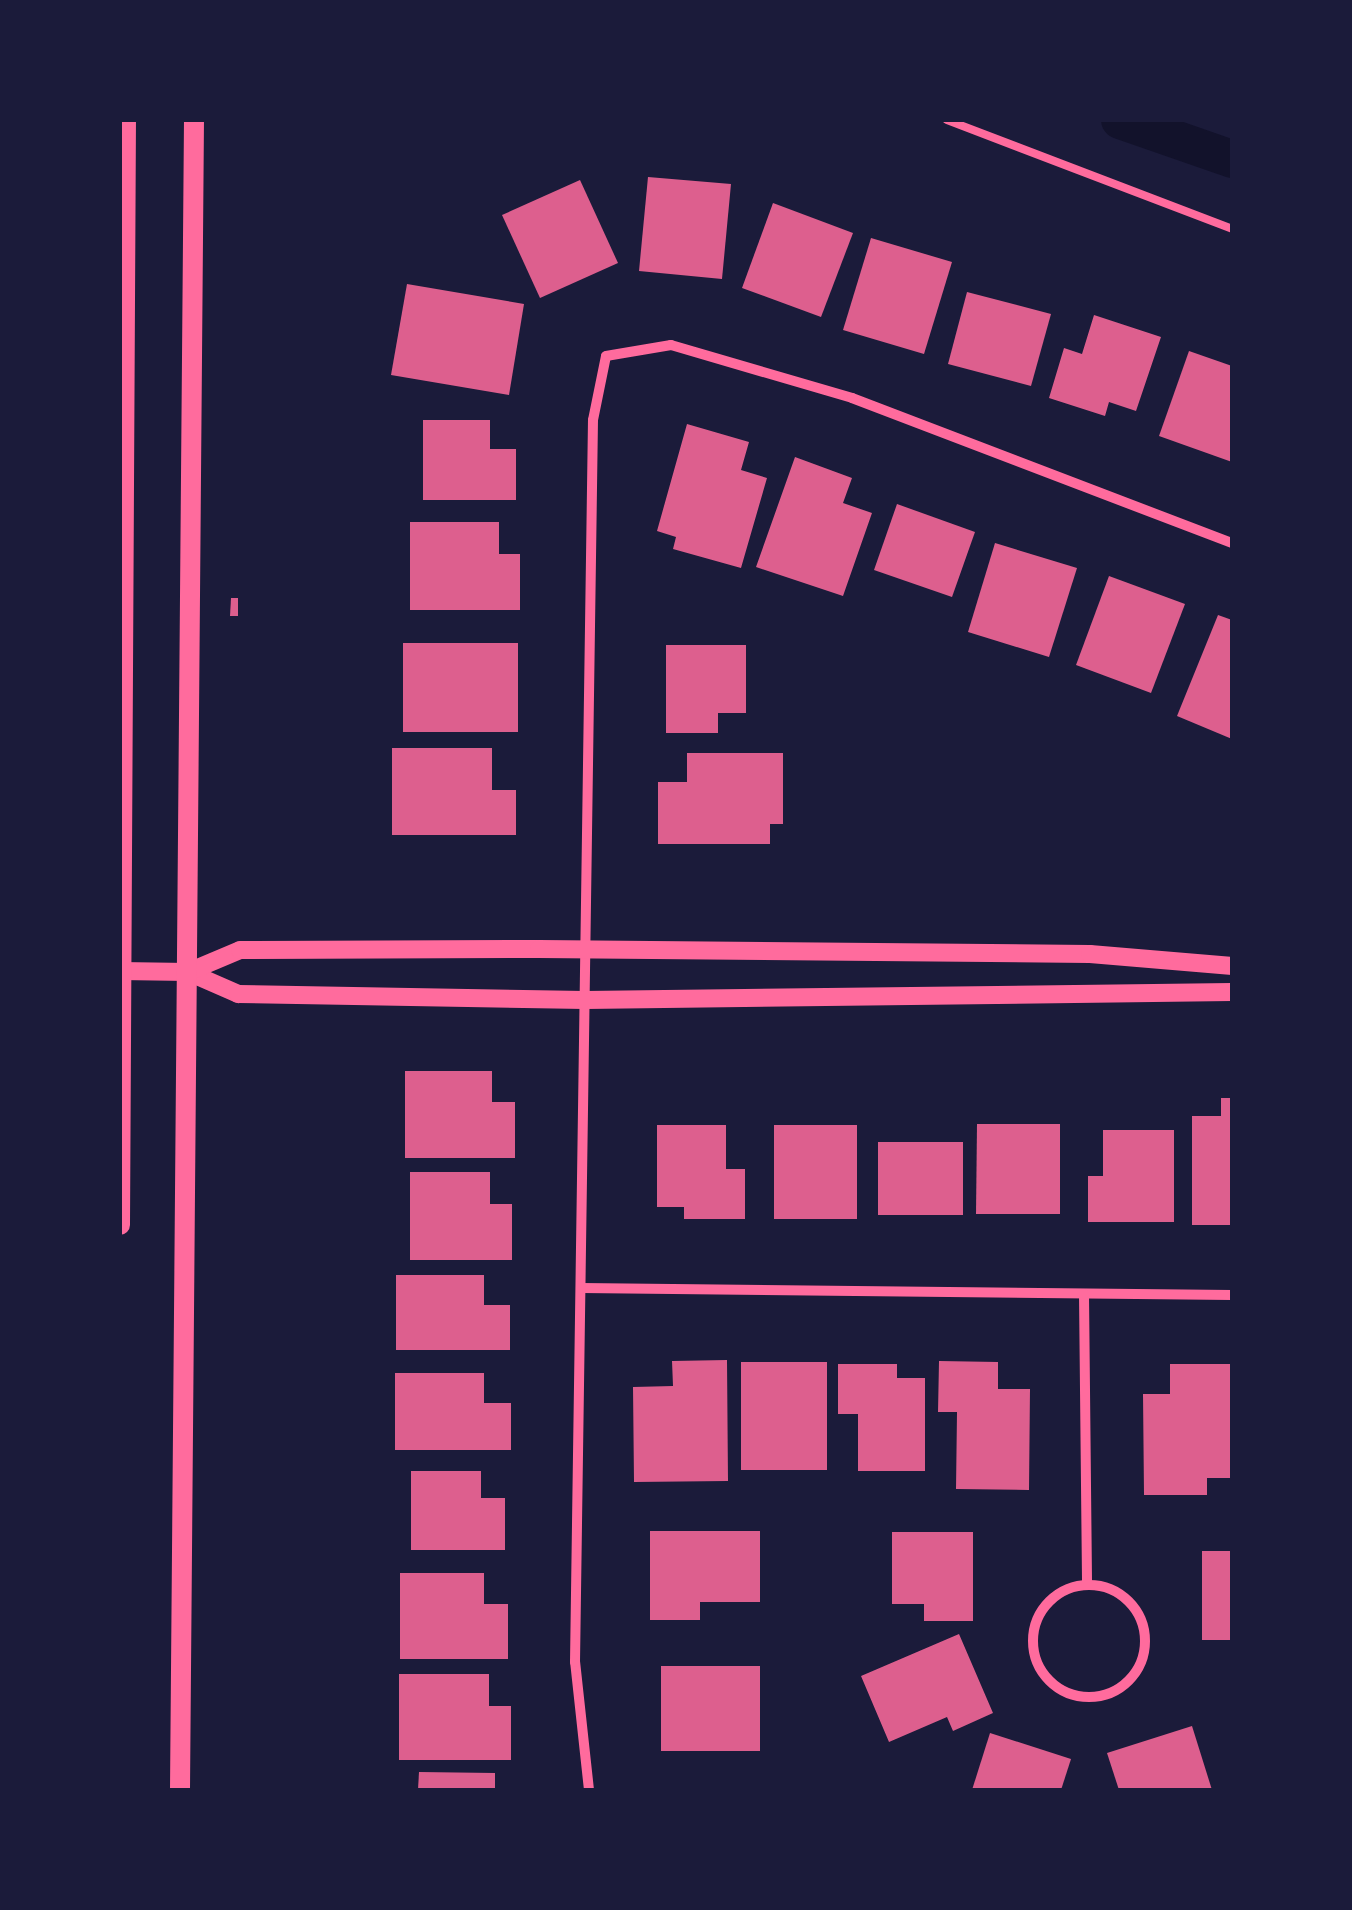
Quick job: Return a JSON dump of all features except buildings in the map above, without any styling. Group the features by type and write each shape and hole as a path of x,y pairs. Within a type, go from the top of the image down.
{"main road":[{"path":"120,1225 126,120"},
{"path":"180,1790 194,120"}],"street":[{"path":"589,1790 575,1662 593,420 606,356 671,345 852,398 1232,542"},
{"path":"188,972 240,950 1090,954 1232,966"},
{"path":"121,970 188,972 238,994 585,1000 1232,992"},
{"path":"582,1288 1232,1295"},
{"path":"1084,1294 1087,1585"},
{"path":"1087,1585 1106,1587 1137,1611 1145,1648 1127,1682 1111,1693 1092,1697 1074,1695 1045,1676 1032,1644 1042,1610 1054,1596 1087,1585"}],"lane":[{"path":"947,120 1232,228"}],"waterway":[{"path":"1120,120 1232,159"}]}
